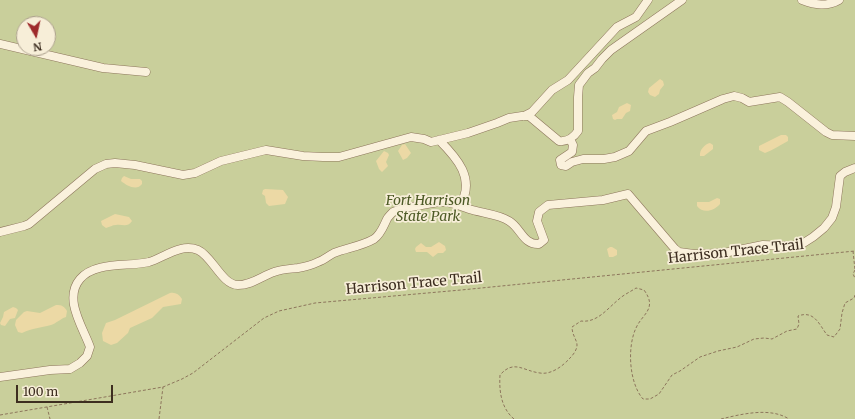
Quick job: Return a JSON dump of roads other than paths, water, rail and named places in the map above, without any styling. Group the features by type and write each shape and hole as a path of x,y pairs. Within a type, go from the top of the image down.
{"lane":[{"path":"524,116 532,112 552,90 568,80 617,27 636,17 648,0"},
{"path":"0,232 29,224 95,169 106,164 115,163 134,165 183,175 195,173 222,162 266,150 303,156 339,157 411,138 424,139 431,142 468,133 509,118 524,116 530,116 559,141 563,142 570,139 578,131 579,85 588,73 595,68 611,50 682,0"},
{"path":"802,0 816,5 828,4 839,0"},
{"path":"0,44 103,68 146,72"},
{"path":"570,139 572,152 560,160 561,165 566,166 572,162 583,159 604,159 615,157 629,151 646,131 723,99 734,96 749,102 780,97 826,132 832,135 855,136"},
{"path":"439,140 453,154 461,165 465,181 466,196 460,205"},
{"path":"0,377 50,370 70,369 80,363 87,356 90,347 79,320 74,297 75,288 80,278 89,272 114,266 148,262 169,252 181,249 192,248 200,251 230,283 237,285 259,280 266,275 285,268 298,268 318,263 332,254 372,240 378,236 387,219 393,212 400,209 438,202 460,205 468,209 509,220 525,239 539,244 544,240 537,221 540,212 548,205 603,200 628,194 674,249 679,252 694,254 724,253 763,245 788,246 802,244 824,228 832,218 836,207 840,176 855,168"}],"park label":[{"name":"Fort Harrison State Park","path":"428,210"}]}
